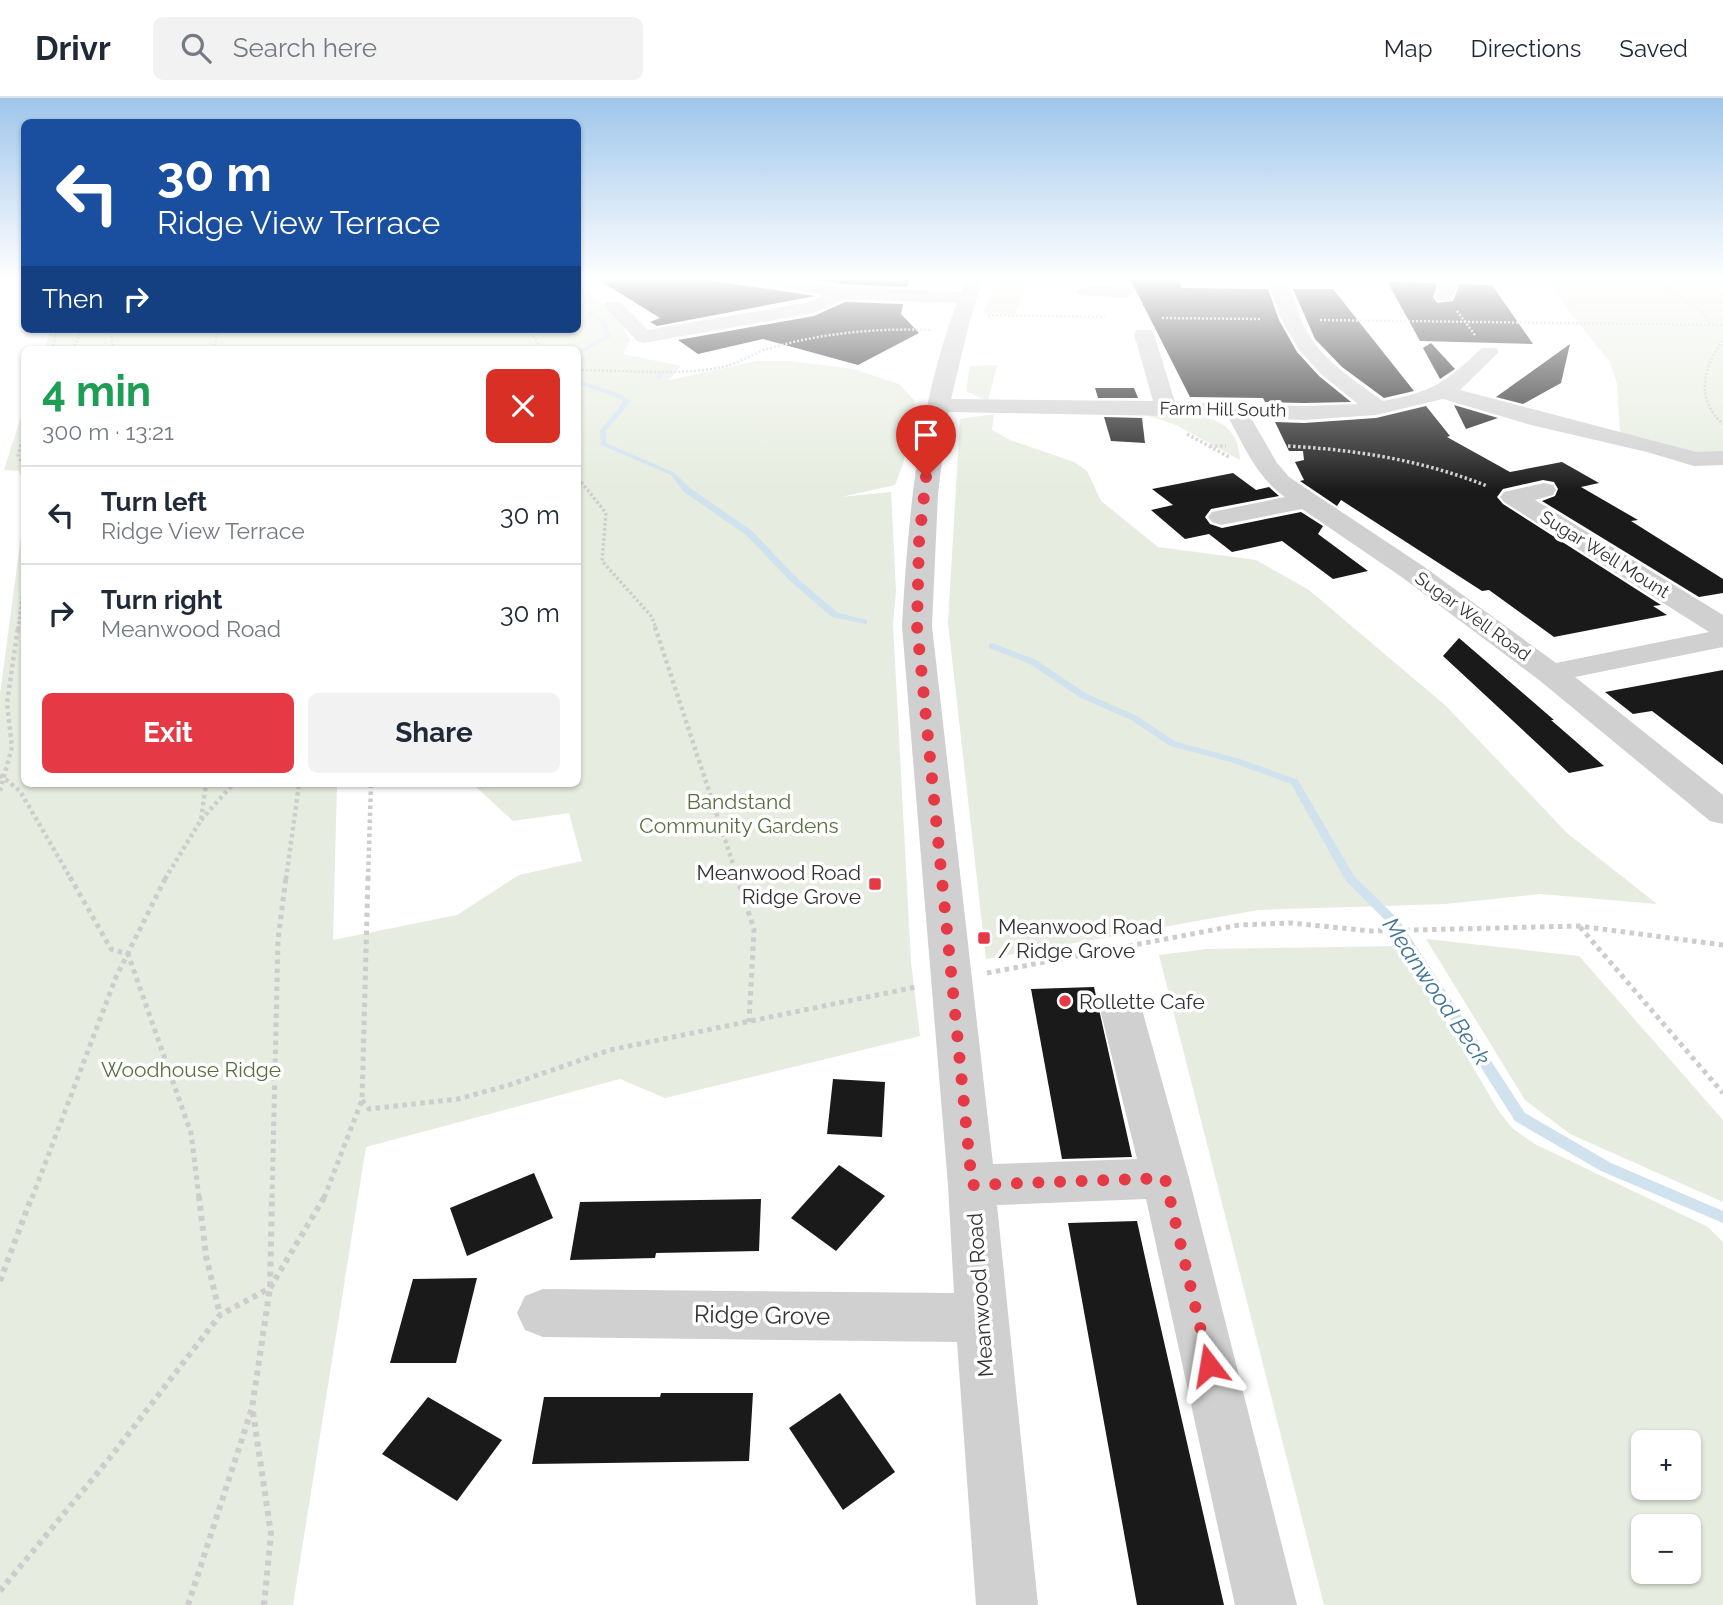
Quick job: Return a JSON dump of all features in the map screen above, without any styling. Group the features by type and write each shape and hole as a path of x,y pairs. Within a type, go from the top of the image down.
{"street":[{"name":"Meanwood Road","path":"951,349 926,477 919,542 917,626 972,1185 1007,1605"},
{"path":"1153,349 1166,408"},
{"path":"1308,349 1378,408"},
{"name":"Farm Hill South","path":"939,405 1236,411 1378,408 1404,404 1442,392 1464,377 1489,352"},
{"path":"1442,392 1539,420 1654,446 1694,460 1723,458"},
{"name":"Sugar Well Road","path":"1236,411 1267,466 1280,482 1413,572 1550,673 1723,813"},
{"name":"Sugar Well Mount","path":"1513,497 1544,490"},
{"name":"Sugar Well Mount","path":"1513,497 1723,628"},
{"path":"1222,517 1307,500"},
{"path":"1550,673 1723,638"},
{"path":"1122,1013 1165,1178 1266,1605"},
{"path":"972,1185 1165,1178"},
{"name":"Ridge Grove","path":"543,1313 981,1318"}],"path":[{"path":"581,370 697,370 724,367 767,349"},
{"path":"1717,349 1708,361 1704,381 1705,403 1723,424"},
{"path":"1185,433 1263,477 1280,482"},
{"path":"1210,446 1254,445 1373,451 1458,473 1513,497"},
{"path":"581,482 606,513 602,561 652,617 754,929 749,1022"},
{"path":"0,791 12,747 7,703 21,605"},
{"path":"2,777 20,791 111,949 128,954"},
{"path":"201,820 206,787"},
{"path":"0,1281 116,976 161,886 201,820 230,787"},
{"path":"188,1605 252,1408 270,1288 278,940 299,787"},
{"path":"0,1591 109,1459 220,1315 270,1288 323,1201 362,1100 371,787"},
{"path":"362,1100 369,1109 458,1099 509,1085 610,1050 1240,925 1291,923 1371,931 1579,926 1723,945"},
{"path":"1579,926 1723,1093"},
{"path":"128,954 191,1133 206,1256 220,1315"},
{"path":"252,1408 271,1534 264,1605"}],"green space":[{"name":"Woodhouse Ridge","path":"581,349 625,349 623,354 681,366 669,380 757,361 789,361 854,369 899,384 915,401 903,464 895,485 841,497 891,492 896,591 893,624 911,962 920,1036 665,1098 620,1079 366,1147 293,1605 0,1605 0,694 21,536 21,787 337,787 333,940 457,915 519,875 582,861 569,813 513,821 476,787 581,787"},
{"path":"1600,349 1723,349 1723,453 1701,454 1620,433 1617,384 1610,362"},
{"path":"997,365 988,401 966,391 970,366"},
{"path":"994,414 992,430 1010,440 1074,462 1087,471 1101,501 1158,547 1256,560 1309,590 1446,706 1567,833 1657,904 1540,894 1445,904 1258,910 986,959 948,623 960,419"},
{"path":"1146,415 1191,415 1219,422 1230,431 1237,443 1240,460 1176,425"},
{"path":"21,416 21,475 19,471 4,470"},
{"path":"1426,939 1579,956 1723,1120 1723,1202 1570,1134 1525,1100"},
{"path":"1402,946 1498,1110 1513,1129 1535,1144 1708,1227 1723,1242 1723,1605 1324,1605 1159,955 1206,949"}],"building":[{"path":"691,349 718,349 698,354"},
{"path":"801,349 888,349 858,365"},
{"path":"1166,349 1295,349 1319,376 1351,402 1265,402 1263,398 1190,397"},
{"path":"1325,349 1381,349 1414,391 1384,398 1342,367"},
{"path":"1424,349 1437,349 1455,369 1440,379"},
{"path":"1563,349 1569,349 1561,383 1523,404 1496,397"},
{"path":"1095,388 1134,388 1138,398 1098,398"},
{"path":"1454,405 1498,418 1466,429"},
{"path":"1426,406 1450,436 1447,437 1510,472 1562,462 1599,483 1581,487 1638,520 1631,521 1723,579 1723,593 1699,597 1542,501 1555,496 1558,489 1554,482 1543,480 1503,489 1497,497 1503,504 1661,605 1653,606 1667,615 1554,637 1489,590 1482,591 1341,500 1337,506 1300,481 1304,480 1295,462 1304,460 1303,451 1289,451 1275,422 1304,423 1376,418"},
{"path":"1104,417 1142,418 1145,443 1111,441"},
{"path":"1233,473 1256,490 1269,487 1279,496 1211,509 1205,517 1210,524 1222,528 1301,512 1323,526 1318,534 1368,571 1333,579 1282,541 1232,552 1209,534 1185,539 1151,510 1173,505 1152,489"},
{"path":"1459,638 1604,766 1569,773 1443,656"},
{"path":"1723,670 1723,765 1652,711 1633,714 1605,692"},
{"path":"1094,987 1132,1157 1062,1159 1031,989"},
{"path":"833,1079 885,1082 882,1137 827,1134"},
{"path":"839,1165 885,1196 836,1251 791,1218"},
{"path":"534,1173 553,1218 467,1256 450,1208"},
{"path":"761,1199 759,1251 656,1253 655,1258 570,1260 580,1202"},
{"path":"1137,1221 1224,1605 1137,1605 1068,1223"},
{"path":"477,1278 456,1363 390,1363 413,1279"},
{"path":"661,1393 753,1393 749,1461 532,1464 544,1397 660,1397"},
{"path":"840,1393 895,1472 843,1510 789,1428"},
{"path":"428,1397 502,1440 457,1501 382,1454"}],"waterway":[{"name":"Meanwood Beck","path":"581,351 585,349"},
{"name":"Meanwood Beck","path":"581,383 628,401 603,431 603,444 673,474 687,490 749,533 794,580 835,615 864,622"},
{"name":"Meanwood Beck","path":"992,646 1033,662 1082,695 1134,718 1173,744 1234,760 1295,782 1350,878 1395,923 1520,1117 1606,1167 1723,1217"}],"place":[{"name":"Meanwood Road Ridge Grove","path":"875,884"},
{"name":"Meanwood Road / Ridge Grove","path":"984,938"},
{"name":"Rollette Cafe","path":"1065,1001"}],"route":[{"path":"926,477 919,542 917,626 972,1185 1165,1178 1209,1365"}],"park label":[{"name":"Bandstand Community Gardens","path":"739,813"}]}
